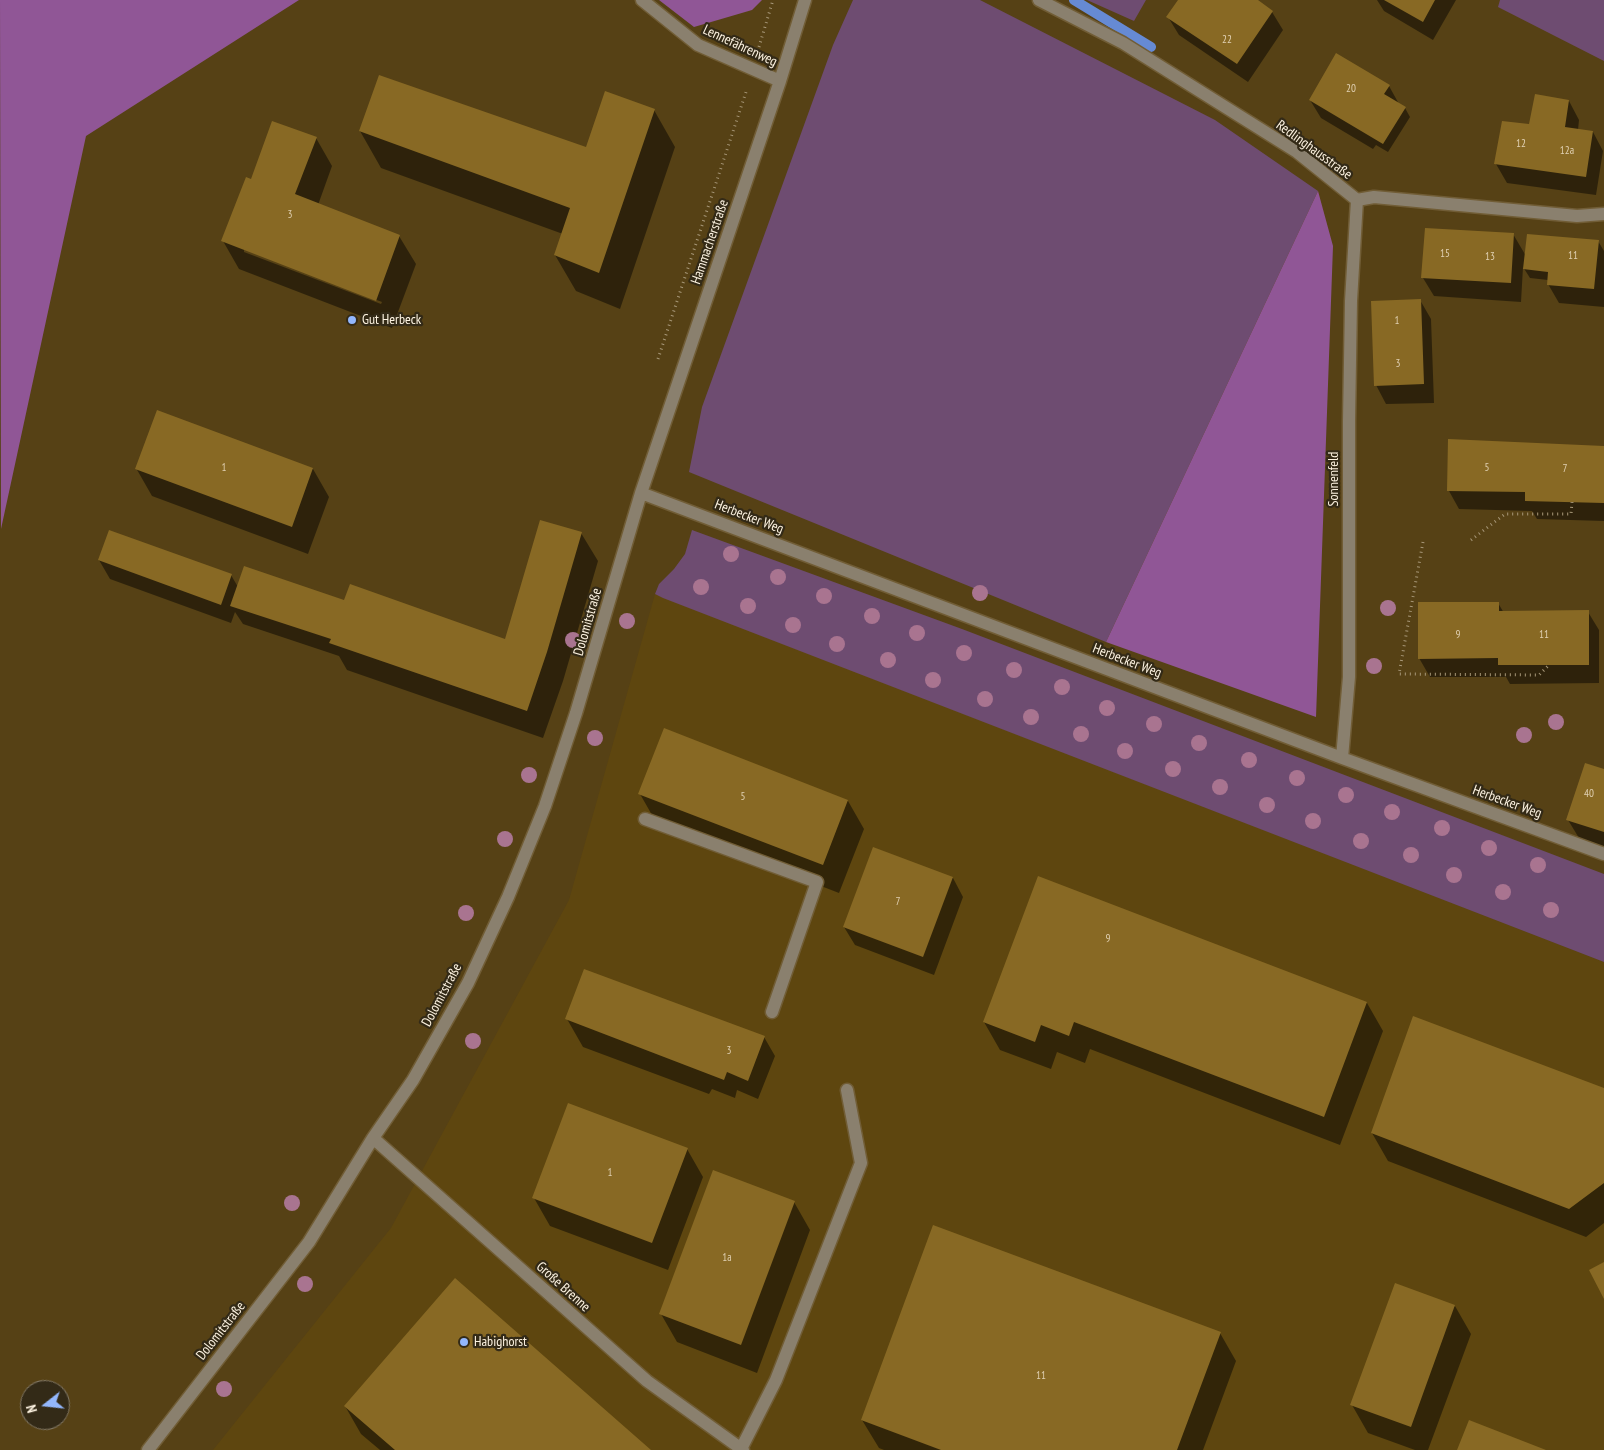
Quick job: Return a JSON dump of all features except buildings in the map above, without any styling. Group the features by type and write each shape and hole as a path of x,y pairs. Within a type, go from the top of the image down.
{"street":[{"name":"Lennefährenweg","path":"642,0 698,45 780,81"},
{"name":"Hammacherstraße","path":"641,492 780,81 805,0"},
{"name":"Redlinghausstraße","path":"1039,0 1123,43 1297,152 1357,200 1374,197 1577,216 1604,214"},
{"name":"Sonnenfeld","path":"1342,758 1349,677 1350,311 1357,200"},
{"name":"Herbecker Weg","path":"641,492 1342,758 1604,854"},
{"name":"Dolomitstraße","path":"148,1450 309,1242 373,1138 413,1080 463,991 508,897 545,806 576,714 641,492"},
{"path":"645,819 817,882 772,1012"},
{"name":"Große Brenne","path":"373,1138 647,1381 742,1449 776,1380 861,1164 847,1090"}],"path":[{"path":"658,361 753,69 773,0"},
{"path":"1471,540 1505,514 1571,514 1572,502"},
{"path":"1423,542 1400,674 1539,675 1549,665"}],"shaded area":[{"path":"0,0 299,0 86,136 1,529"},
{"path":"659,0 762,0 752,10 694,27"},
{"path":"853,0 980,0 1215,120 1318,191 1106,642 689,472 702,407 833,45"},
{"path":"1087,0 1146,0 1134,21"},
{"path":"1500,0 1604,0 1604,61 1498,7"},
{"path":"1318,191 1333,246 1316,717 1106,642"},
{"path":"692,530 962,629 1604,874 1604,962 655,594 659,584 674,569 685,554"},
{"path":"655,594 1604,962 1604,1450 213,1450 391,1228 569,900"}],"waterway":[{"path":"1074,0 1151,47"}],"place":[{"name":"Gut Herbeck","path":"352,320"},
{"name":"Habighorst","path":"464,1342"}]}
